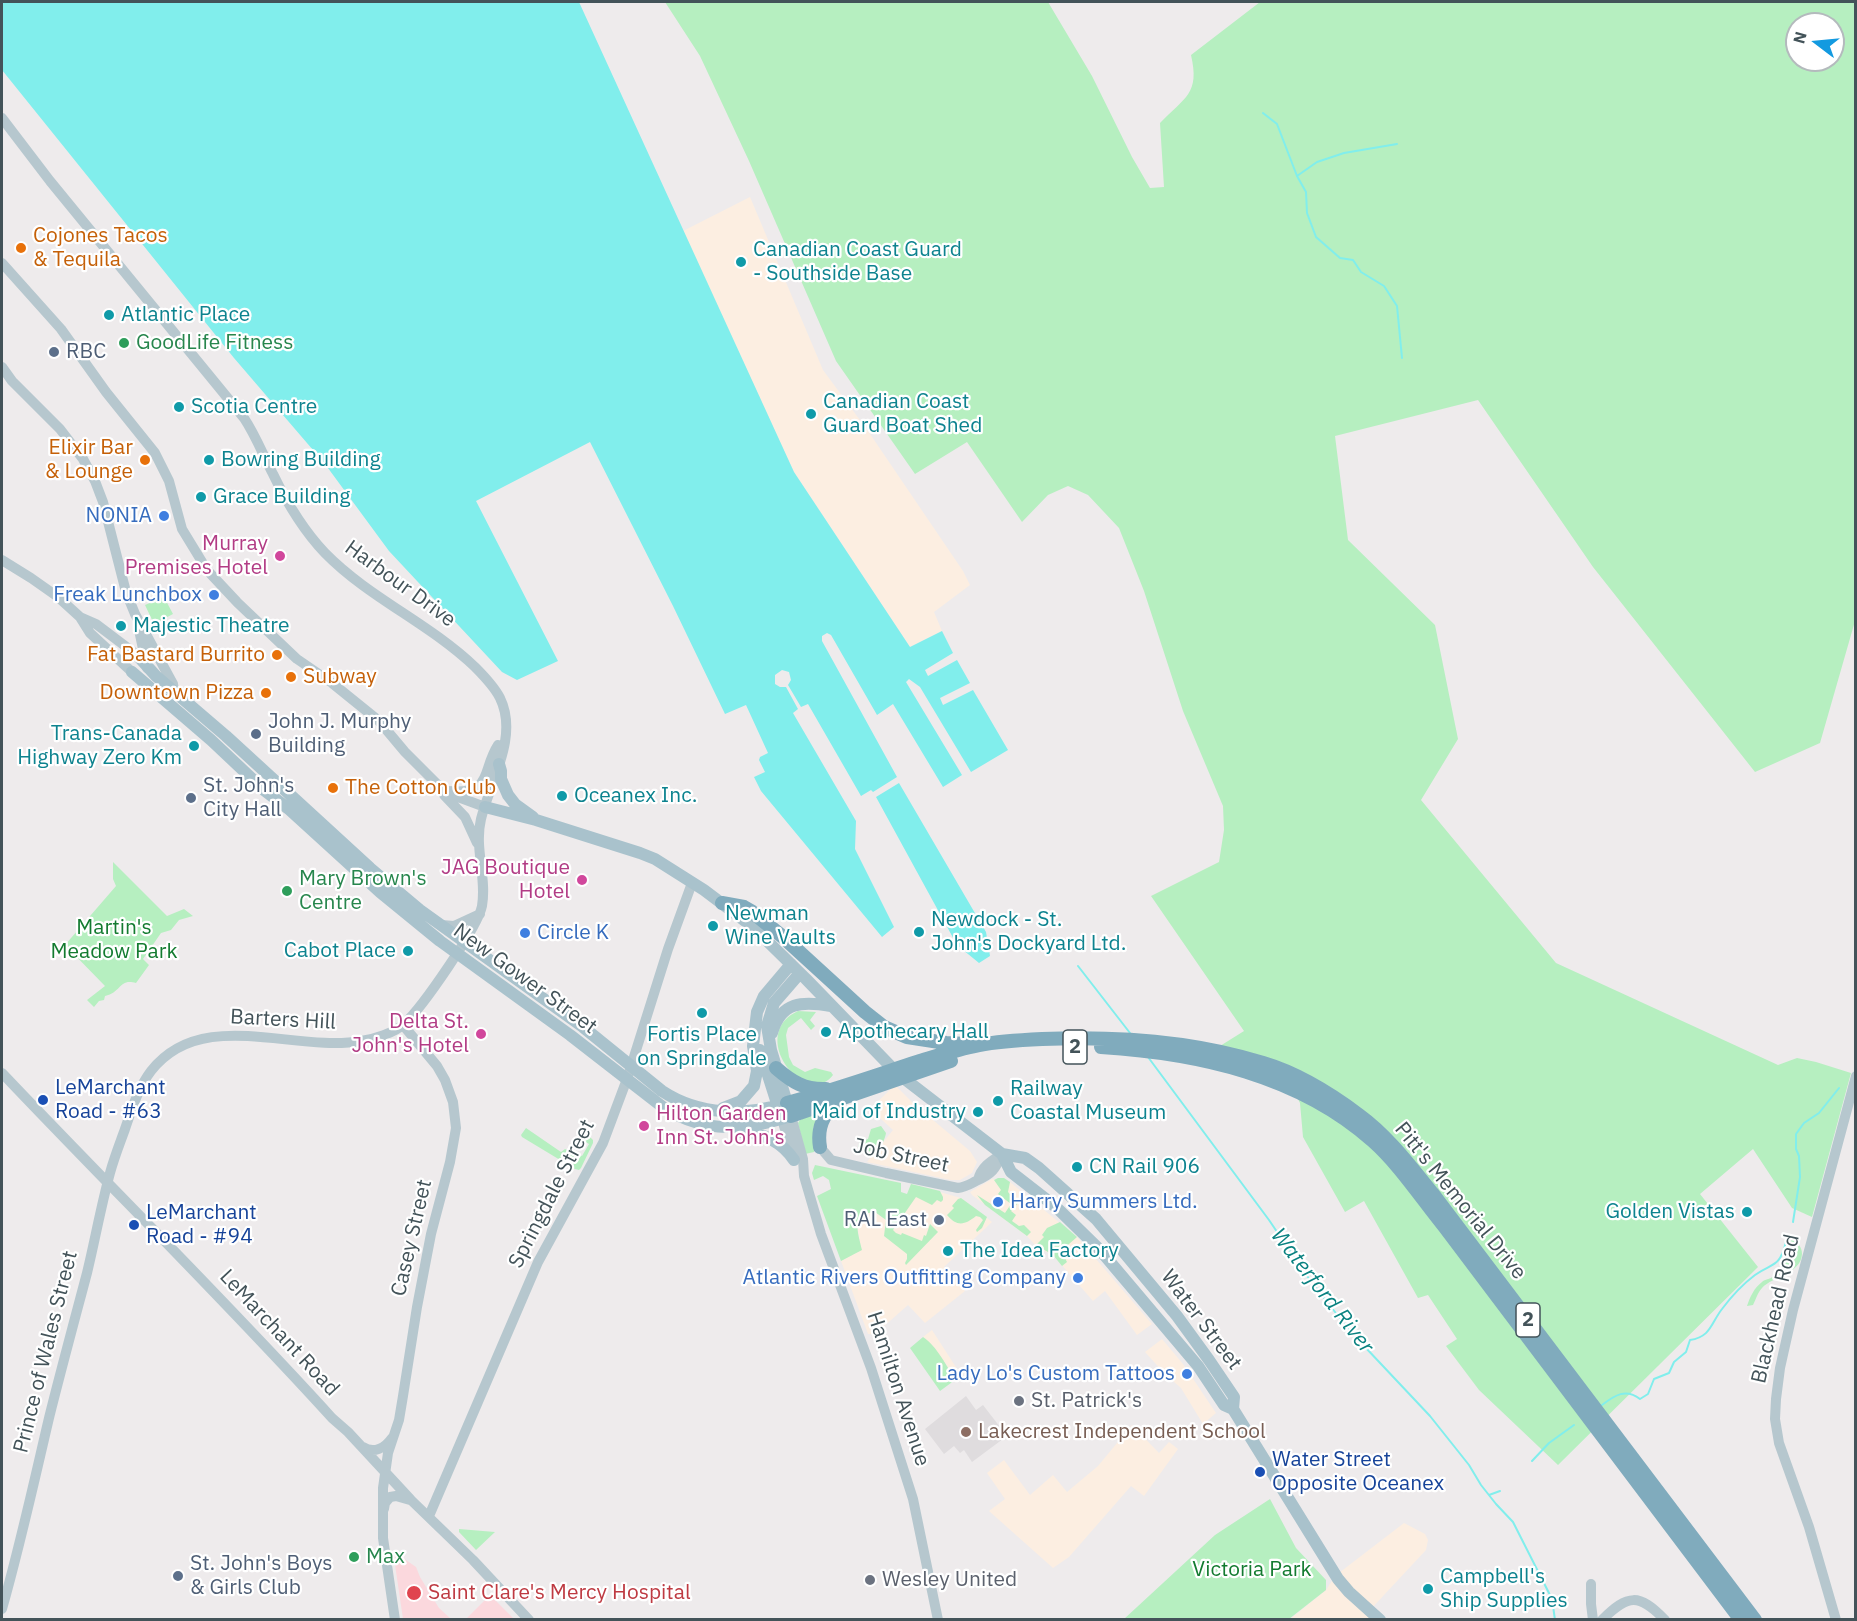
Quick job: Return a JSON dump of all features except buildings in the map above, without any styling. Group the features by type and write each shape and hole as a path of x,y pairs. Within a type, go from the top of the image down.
{"highway":[{"path":"722,903 744,907 751,911 884,1027 908,1037 979,1045"},
{"name":"Pitt's Memorial Drive","path":"784,1111 979,1045 1015,1041 1080,1038 1126,1040 1206,1049 1283,1070 1322,1091 1360,1116 1398,1150 1755,1620"},
{"name":"Pitt's Memorial Drive","path":"843,1092 964,1058 1002,1050 1103,1047 1194,1058 1234,1067 1310,1097 1345,1119 1375,1142 1390,1159 1451,1236 1741,1620"},
{"path":"776,1068 800,1086 843,1092 824,1118 820,1130 820,1147"}],"main road":[{"name":"New Gower Street","path":"137,655 147,667 370,867 441,925 460,947"},
{"name":"New Gower Street","path":"132,672 264,790 290,810 371,885 585,1029 672,1113 698,1123 723,1128 760,1125 784,1111"},
{"path":"499,764 501,779 510,798 514,804 536,820"},
{"path":"485,807 536,820 655,859 722,903 753,927 796,968 897,1073 1002,1154"},
{"path":"714,1110 741,1101 754,1086 757,1071 753,1046 760,1003 768,990 796,968"},
{"path":"784,1111 767,1026 774,1003 796,968"},
{"path":"769,1043 775,1021 786,1009 808,1003 831,1006"},
{"path":"755,1031 760,1052 784,1111"},
{"name":"New Gower Street","path":"629,1073 673,1098 700,1108 735,1112 784,1111"},
{"path":"723,1128 772,1139 786,1149 794,1160"},
{"name":"Water Street","path":"1002,1154 1024,1158 1039,1168 1096,1219 1177,1316 1203,1351 1234,1397 1233,1409 1224,1405 1198,1366 1100,1250 1056,1207 1011,1172 1002,1154"},
{"path":"1233,1409 1338,1579 1380,1620"}],"street":[{"name":"Harbour Drive","path":"2,118 50,181 244,418 258,441 272,473 305,529 358,582 449,643 482,674 495,690 505,715 505,739 480,824 480,846"},
{"path":"2,263 61,329 106,392 155,453 169,481 182,529 207,570 297,659 332,683 379,721 405,752 444,790 485,807"},
{"path":"2,367 12,381 60,429 83,459 95,480 103,502 126,592 174,691"},
{"path":"2,560 48,590 80,617 96,624 137,655"},
{"path":"135,614 154,691"},
{"path":"80,617 90,633 132,672"},
{"path":"444,790 468,790 482,783 496,747 505,739"},
{"path":"441,925 454,926 480,914 484,888 480,846 475,841 465,817 444,795 444,790"},
{"name":"Springdale Street","path":"429,1516 538,1262 598,1152 629,1073 668,949 692,883"},
{"name":"Barters Hill","path":"108,1183 131,1111 143,1083 157,1065 177,1050 200,1040 236,1035 329,1044 350,1043 375,1037 403,1025 460,947 480,914"},
{"name":"Casey Street","path":"395,1620 384,1554 382,1512 386,1473 392,1437 399,1420 426,1257 450,1162 456,1128 453,1102 445,1080 437,1066 403,1025"},
{"name":"LeMarchant Road","path":"2,1073 529,1620"},
{"name":"Blackhead Road","path":"1836,1620 1809,1527 1779,1443 1776,1399 1780,1368 1793,1310 1856,1076"},
{"name":"Hamilton Avenue","path":"784,1111 794,1160 804,1176"},
{"name":"Hamilton Avenue","path":"784,1111 803,1159 804,1176 821,1234 851,1310 913,1500 938,1620"},
{"name":"Job Street","path":"820,1147 831,1160 962,1188 978,1180 980,1172 989,1162 1002,1154"},
{"name":"Prince of Wales Street","path":"2,1610 108,1183"},
{"path":"362,1447 371,1451 380,1449 388,1444 392,1437"},
{"path":"382,1512 390,1497 396,1496 411,1500"},
{"name":"Prince of Wales Street","path":"2,1583 15,1565"},
{"path":"1591,1584 1593,1620"},
{"path":"1602,1620 1624,1601 1634,1600 1652,1606 1665,1620"}],"shaded area":[{"name":"Canadian Coast Guard - Southside Base","path":"750,197 823,370 868,431 963,571 970,585 934,612 942,631 910,647 794,472 683,231"},
{"path":"895,1085 915,1105 970,1151 977,1162 972,1173 960,1180 951,1180 867,1162 893,1130 870,1109"},
{"path":"992,1179 1010,1182 1077,1237 1152,1324 1137,1335 1105,1291 1093,1301 1053,1255 1037,1247 1027,1236 972,1195 970,1192"},
{"path":"922,1187 961,1198 992,1222 944,1267 965,1291 925,1323 908,1305 873,1336 868,1334 841,1261 861,1250 857,1224 859,1217 875,1212 893,1229"},
{"path":"932,1330 961,1375 955,1380 946,1364 923,1337"},
{"path":"1162,1339 1183,1364 1216,1413 1203,1424 1181,1388 1145,1352"},
{"name":"Lakecrest Independent School","path":"966,1396 976,1410 983,1405 1007,1436 972,1462 964,1450 960,1453 954,1446 944,1454 925,1429"},
{"path":"1132,1425 1159,1453 1169,1442 1178,1449 1144,1496 1131,1486 1069,1557 1053,1568 989,1511 1005,1499 987,1473 1004,1460 1030,1495 1053,1475 1067,1492 1098,1466"},
{"path":"1404,1523 1425,1534 1428,1540 1426,1550 1370,1610 1380,1619 1289,1620 1326,1590 1335,1576"},
{"name":"Saint Clare's Mercy Hospital","path":"393,1551 416,1567 439,1608 451,1619 403,1619"},
{"name":"Saint Clare's Mercy Hospital","path":"490,1595 514,1619 466,1619"}],"green space":[{"path":"665,2 1048,2 1092,76 1150,188 1164,187 1160,123 1183,100 1192,87 1191,55 1260,2 1855,2 1855,621 1820,743 1755,772 1593,567 1478,400 1335,436 1348,540 1435,625 1458,739 1421,800 1556,963 1778,1065 1797,1058 1851,1073 1812,1217 1792,1208 1753,1149 1700,1194 1758,1267 1558,1465 1479,1390 1446,1346 1457,1339 1428,1295 1418,1298 1364,1201 1345,1212 1303,1137 1300,1103 1278,1061 1220,1046 1244,1031 1151,896 1219,862 1224,830 1223,806 1183,711 1144,591 1119,528 1088,495 1068,486 1048,495 1022,522 967,442 915,474 836,361 749,161 700,56"},
{"path":"164,597 173,614 154,624 145,605"},
{"name":"Martin's Meadow Park","path":"113,862 167,916 184,909 193,916 179,920 171,930 161,933 143,959 149,965 136,983 126,982 115,992 105,996 104,1000 99,1001 94,1007 87,1000 105,986 65,945 116,886 113,879"},
{"path":"798,1011 816,1012 810,1020 815,1026 811,1030 801,1018 788,1028 786,1035 789,1057 793,1065 805,1072 815,1068 831,1072 833,1075 822,1083 809,1083 796,1076 786,1065 779,1051 778,1036 783,1022"},
{"path":"820,1111 813,1129 814,1152 805,1154 798,1123"},
{"path":"881,1126 886,1133 880,1148 870,1152 858,1147 860,1141 868,1139 871,1129"},
{"path":"526,1128 561,1152 565,1149 582,1156 589,1144 584,1141 588,1135 593,1143 579,1170 522,1137"},
{"path":"815,1165 901,1183 901,1192 907,1194 911,1184 940,1191 943,1200 941,1202 937,1200 932,1205 916,1197 893,1230 901,1235 902,1233 922,1241 930,1224 938,1232 906,1265 907,1254 884,1236 886,1220 875,1212 867,1213 859,1220 858,1225 862,1250 841,1261 817,1196 831,1189 829,1180 823,1176 814,1180 812,1173"},
{"path":"1004,1178 1010,1182 1008,1192 1018,1203 1011,1211 1016,1215 1012,1221 1019,1226 1024,1225 1031,1232 1027,1236 985,1205 977,1195 1005,1213 1011,1204 998,1194 1001,1190 994,1180"},
{"path":"961,1198 987,1217 982,1228 977,1232 983,1220 980,1217 976,1216 958,1223 947,1215 954,1208 952,1206"},
{"path":"1060,1222 1077,1237 1061,1251 1067,1262 1062,1266 1053,1255 1036,1245 1044,1237 1042,1235 1047,1228"},
{"path":"1792,1239 1799,1245 1802,1252 1797,1266 1762,1288 1753,1305 1747,1306 1757,1287 1783,1267 1791,1252"},
{"path":"923,1337 937,1351 955,1380 940,1391 910,1348"},
{"name":"Victoria Park","path":"1270,1499 1296,1548 1326,1580 1326,1590 1289,1619 1124,1619 1215,1535"},
{"path":"459,1529 495,1532 476,1550 459,1532"}],"water":[{"path":"2,2 579,2 794,472 910,647 942,631 953,653 925,670 928,676 957,660 970,683 940,698 943,705 973,690 1008,750 971,772 920,687 909,679 906,682 962,775 943,787 893,704 877,715 831,635 827,633 822,636 822,641 897,777 873,792 871,790 861,796 808,704 801,707 788,685 791,680 789,672 782,670 775,675 775,684 786,687 798,709 793,713 856,821 855,849 894,927 882,937 761,791 754,777 765,772 759,760 768,753 746,705 725,714 590,442 476,501 558,661 517,680 502,672 389,551 325,464 234,358 2,70"},
{"path":"899,783 986,932 990,956 979,963 957,945 876,797"}],"waterway":[{"path":"1263,113 1277,124 1297,176 1306,192 1307,213 1316,237 1340,258 1353,260 1361,272 1384,286 1397,306 1402,358"},
{"path":"1297,176 1317,162 1344,153 1397,144"},
{"name":"Waterford River","path":"1078,966 1130,1033"},
{"name":"Waterford River","path":"1148,1057 1269,1220 1307,1276 1349,1330 1430,1416 1469,1465 1481,1485 1513,1522 1552,1599 1555,1620"},
{"path":"1793,1222 1800,1177 1796,1134 1804,1123 1819,1113 1839,1088"},
{"path":"1602,1405 1611,1398 1625,1393 1640,1399 1648,1394 1654,1379 1669,1373 1674,1362 1686,1352 1690,1340 1702,1336 1710,1329 1722,1309 1737,1291 1755,1275 1778,1261 1786,1242"},
{"path":"1532,1461 1549,1443 1574,1425"},
{"path":"1489,1495 1500,1491"}],"place":[{"name":"Cojones Tacos & Tequila","path":"21,248"},
{"name":"Canadian Coast Guard - Southside Base","path":"741,262"},
{"name":"Atlantic Place","path":"109,315"},
{"name":"GoodLife Fitness","path":"124,343"},
{"name":"RBC","path":"54,352"},
{"name":"Scotia Centre","path":"179,407"},
{"name":"Canadian Coast Guard Boat Shed","path":"811,414"},
{"name":"Elixir Bar & Lounge","path":"145,460"},
{"name":"Bowring Building","path":"209,460"},
{"name":"Grace Building","path":"201,497"},
{"name":"NONIA","path":"164,516"},
{"name":"Murray Premises Hotel","path":"280,556"},
{"name":"Freak Lunchbox","path":"214,595"},
{"name":"Majestic Theatre","path":"121,626"},
{"name":"Fat Bastard Burrito","path":"277,655"},
{"name":"Subway","path":"291,677"},
{"name":"Downtown Pizza","path":"266,693"},
{"name":"John J. Murphy Building","path":"256,734"},
{"name":"Trans-Canada Highway Zero Km","path":"194,746"},
{"name":"The Cotton Club","path":"333,788"},
{"name":"Oceanex Inc.","path":"562,796"},
{"name":"St. John's City Hall","path":"191,798"},
{"name":"JAG Boutique Hotel","path":"582,880"},
{"name":"Mary Brown's Centre","path":"287,891"},
{"name":"Newman Wine Vaults","path":"713,926"},
{"name":"Newdock - St. John's Dockyard Ltd.","path":"919,932"},
{"name":"Circle K","path":"525,933"},
{"name":"Cabot Place","path":"408,951"},
{"name":"Fortis Place on Springdale","path":"702,1013"},
{"name":"Apothecary Hall","path":"826,1032"},
{"name":"Delta St. John's Hotel","path":"481,1034"},
{"name":"LeMarchant Road - #63","path":"43,1100"},
{"name":"Railway Coastal Museum","path":"998,1101"},
{"name":"Maid of Industry","path":"978,1112"},
{"name":"Hilton Garden Inn St. John's","path":"644,1126"},
{"name":"CN Rail 906","path":"1077,1167"},
{"name":"Harry Summers Ltd.","path":"998,1202"},
{"name":"Golden Vistas","path":"1747,1212"},
{"name":"RAL East","path":"939,1220"},
{"name":"LeMarchant Road - #94","path":"134,1225"},
{"name":"The Idea Factory","path":"948,1251"},
{"name":"Atlantic Rivers Outfitting Company","path":"1078,1278"},
{"name":"Lady Lo's Custom Tattoos","path":"1187,1374"},
{"name":"St. Patrick's","path":"1019,1401"},
{"name":"Lakecrest Independent School","path":"966,1432"},
{"name":"Water Street Opposite Oceanex","path":"1260,1472"},
{"name":"Max","path":"354,1557"},
{"name":"St. John's Boys & Girls Club","path":"178,1576"},
{"name":"Wesley United","path":"870,1580"},
{"name":"Campbell's Ship Supplies","path":"1428,1589"},
{"name":"Saint Clare's Mercy Hospital","path":"414,1593"}]}
